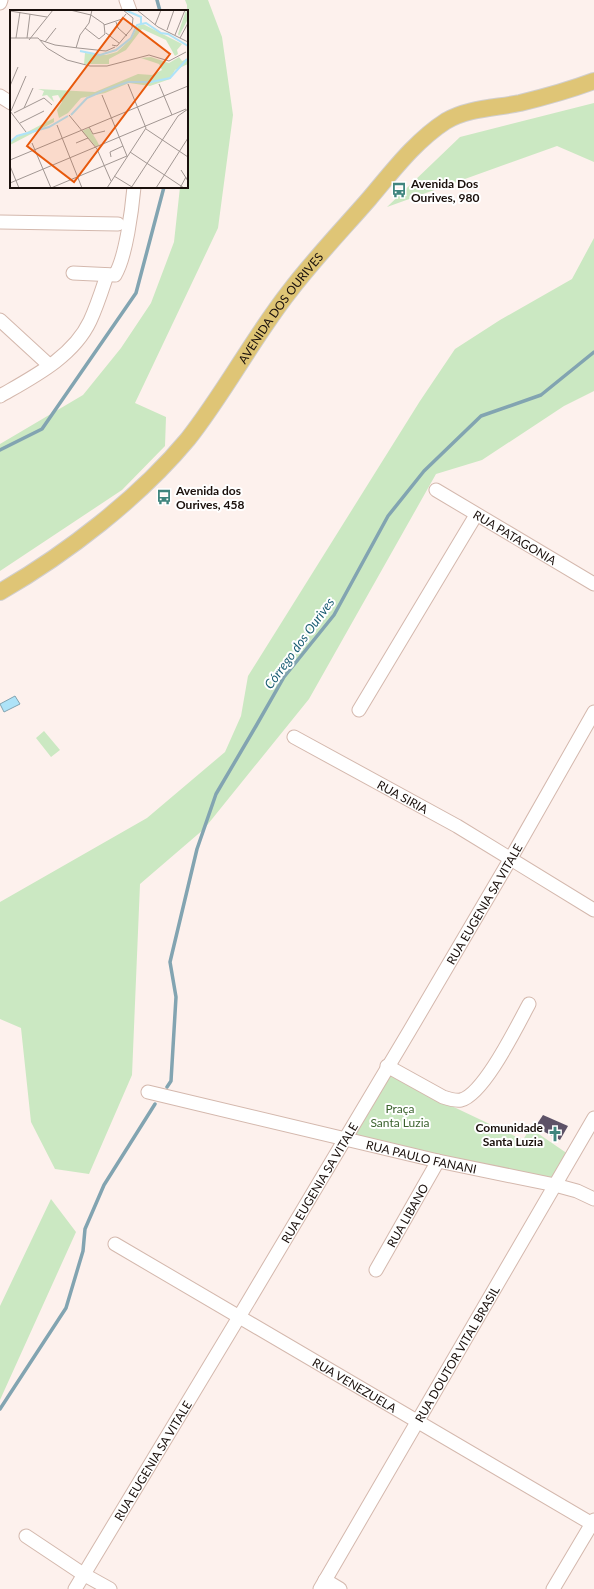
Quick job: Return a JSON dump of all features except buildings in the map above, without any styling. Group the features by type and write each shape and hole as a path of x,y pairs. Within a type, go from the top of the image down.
{"main road":[{"name":"AVENIDA DOS OURIVES","path":"0,592 23,579 73,544 124,503 157,473 188,438 289,292 401,162 426,136 447,120 468,112 520,103 577,88 594,81"}],"street":[{"path":"126,0 130,10"},
{"path":"0,96 10,102"},
{"path":"73,273 115,276 125,243 134,188"},
{"path":"0,222 118,224"},
{"path":"0,396 60,359 72,346 90,322 107,275"},
{"path":"0,320 49,365"},
{"name":"RUA PATAGONIA","path":"436,490 594,584"},
{"path":"359,710 476,515"},
{"name":"RUA EUGENIA SA VITALE","path":"75,1589 345,1138 594,712"},
{"name":"RUA SIRIA","path":"294,737 457,826 594,910"},
{"path":"387,1066 443,1098 461,1100 474,1092 486,1079 530,1004"},
{"name":"RUA PAULO FANANI","path":"148,1092 438,1161 555,1185 577,1191 594,1199"},
{"name":"RUA DOUTOR VITAL BRASIL","path":"322,1584 594,1118"},
{"name":"RUA LIBANO","path":"376,1270 438,1161"},
{"name":"RUA VENEZUELA","path":"115,1244 593,1523"},
{"path":"553,1589 593,1523"},
{"path":"26,1536 83,1574 110,1589"},
{"path":"322,1584 340,1589"}],"green space":[{"path":"185,0 208,0 222,37 233,115 218,228 135,403 166,417 165,446 122,490 0,571 0,444 83,395 121,348 151,303 174,242 180,188 188,188 187,5"},
{"path":"594,103 594,162 557,146 387,207 460,137"},
{"path":"594,238 594,391 564,406 482,460 436,474 309,699 204,829 140,884 132,1075 89,1174 55,1169 31,1122 21,1028 0,1019 0,902 147,818 225,752 241,716 248,676 420,401 455,349 500,320 572,279"},
{"path":"44,731 60,750 51,757 36,738"},
{"name":"Praça Santa Luzia","path":"389,1071 437,1099 523,1140 530,1128 568,1154 554,1182 351,1136"},
{"path":"51,1199 76,1232 0,1400 0,1306"}],"water":[{"path":"15,696 20,704 4,712 0,704"}],"waterway":[{"path":"157,0 160,10"},
{"path":"0,450 42,429 136,293 164,188"},
{"name":"Córrego dos Ourives","path":"167,1087 171,1081 176,997 170,962 197,849 216,794 284,677 334,615 388,516 424,471 481,416 541,395 594,352"},
{"name":"Córrego dos Ourives","path":"0,1409 66,1308 83,1251 85,1229 104,1185 155,1104"}],"place":[{"name":"Avenida Dos Ourives, 980","path":"399,190"},
{"name":"Avenida dos Ourives, 458","path":"164,497"},
{"name":"Comunidade Santa Luzia","path":"555,1134"}]}
